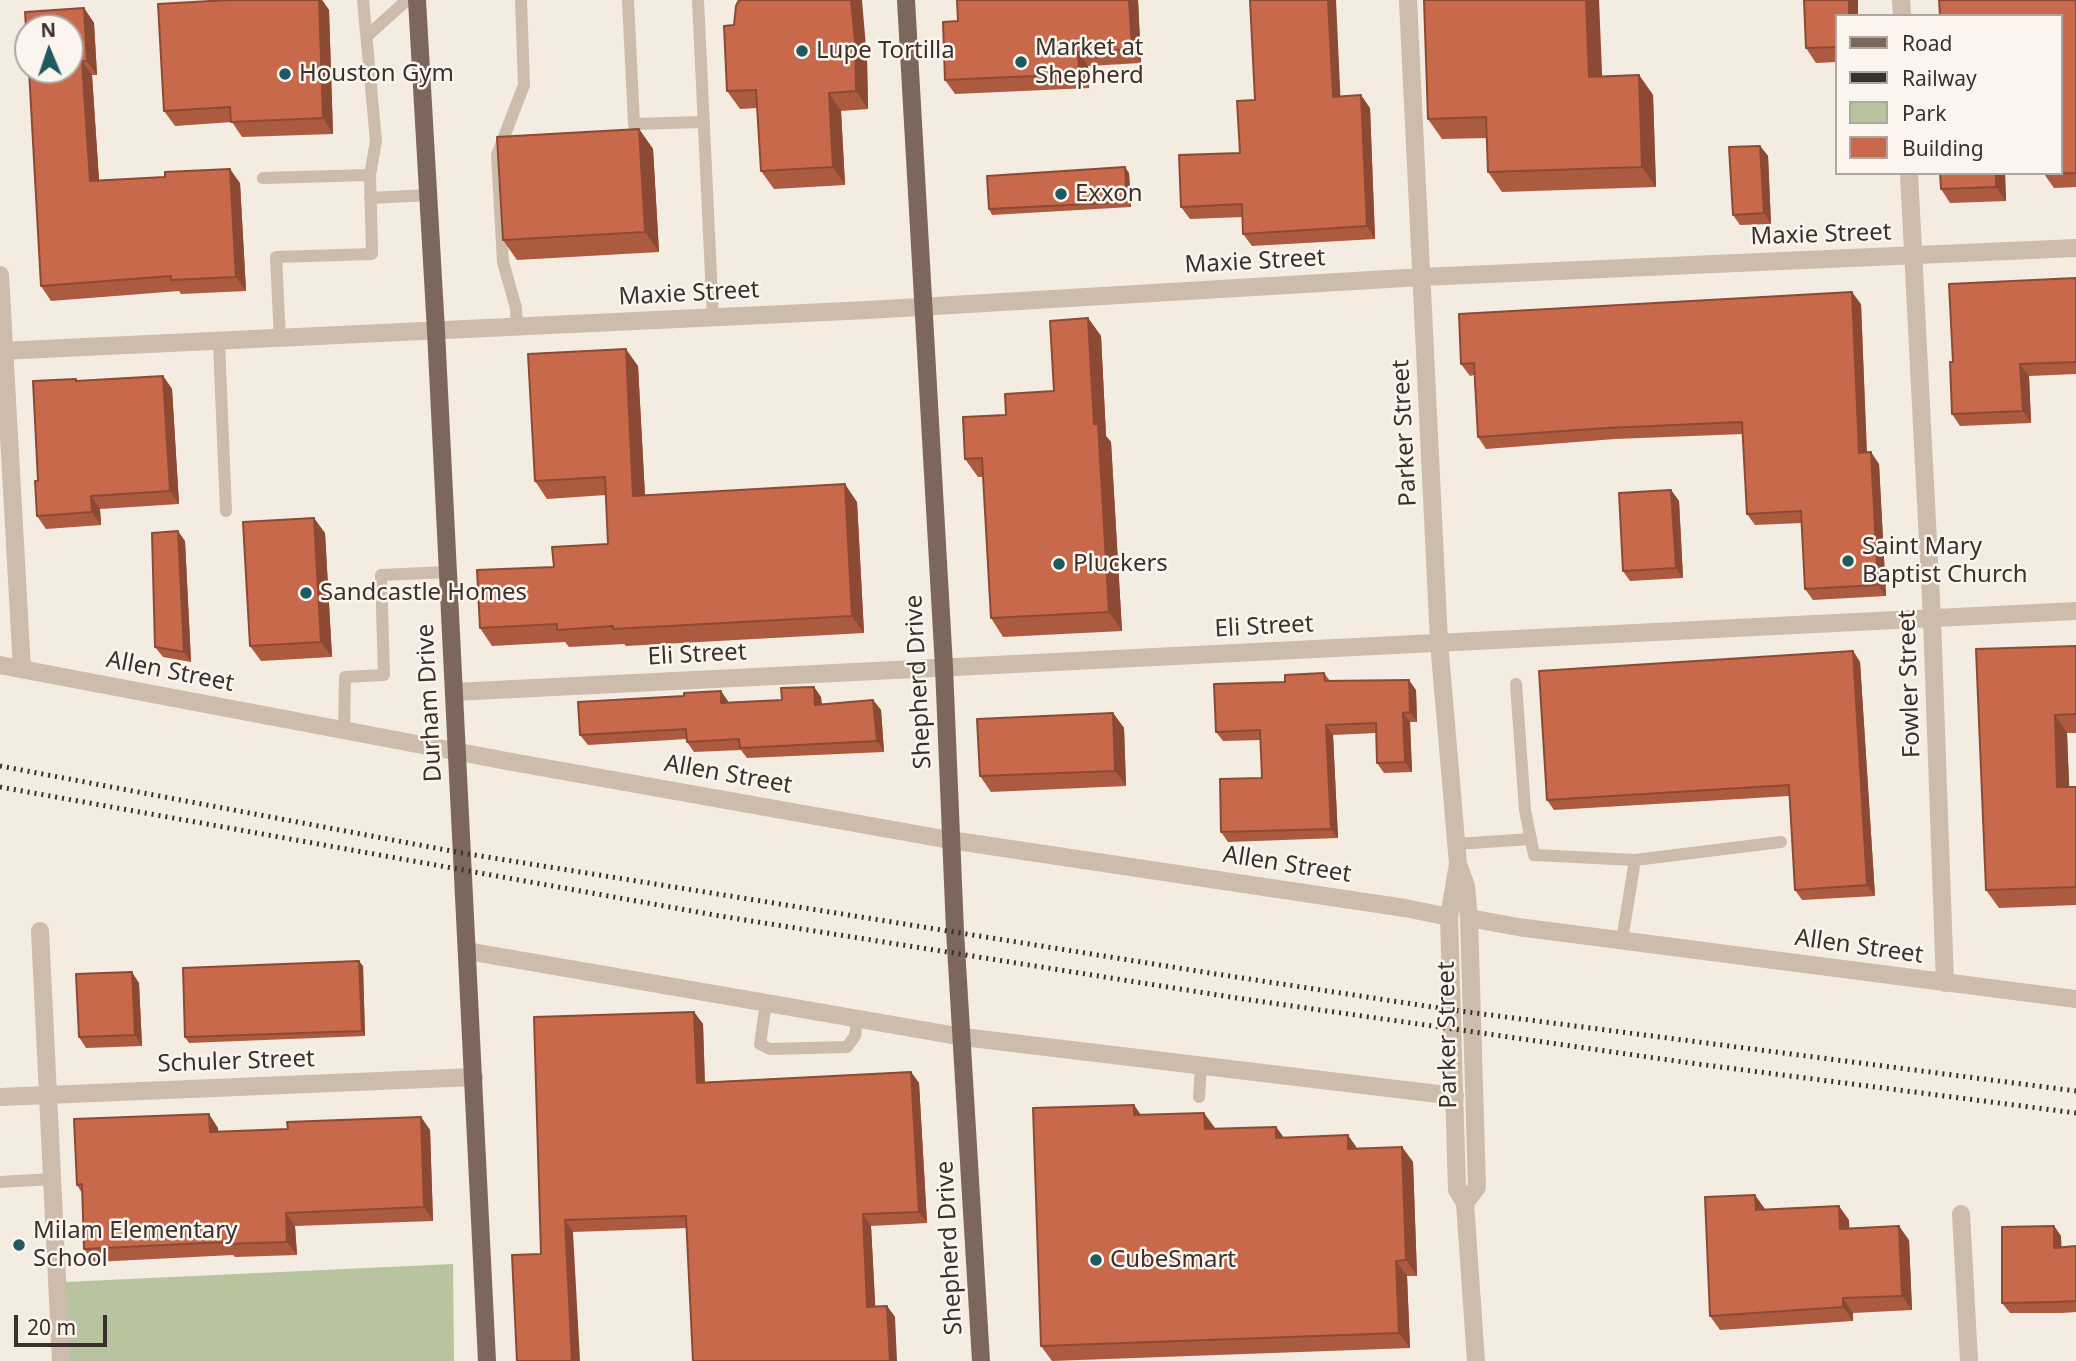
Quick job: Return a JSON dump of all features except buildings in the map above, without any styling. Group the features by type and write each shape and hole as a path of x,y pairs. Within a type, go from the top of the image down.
{"main road":[{"name":"Durham Drive","path":"417,0 487,1361"},
{"name":"Shepherd Drive","path":"906,0 944,667 955,931 981,1361"}],"street":[{"name":"Parker Street","path":"1408,0 1439,642 1458,864 1466,886 1469,918 1477,1187 1465,1203"},
{"name":"Fowler Street","path":"1909,175 1932,619 1945,983"},
{"name":"Maxie Street","path":"2,351 713,318 1422,277 2076,248"},
{"path":"0,275 2,351 22,669"},
{"name":"Eli Street","path":"454,692 2076,611"},
{"name":"Allen Street","path":"0,665 456,752 950,839 1449,917"},
{"name":"Parker Street","path":"1458,864 1449,917 1457,1190 1465,1203 1476,1361"},
{"name":"Allen Street","path":"1469,918 2076,999"},
{"path":"40,931 61,1361"},
{"path":"467,951 963,1037 1455,1096"},
{"name":"Schuler Street","path":"0,1097 474,1077"},
{"path":"1961,1214 1969,1361"}],"lane":[{"path":"280,340 276,257 372,254 370,175 376,141 363,0"},
{"path":"367,36 407,0"},
{"path":"517,327 516,308 503,262 497,155 524,85 521,0"},
{"path":"628,0 634,124 703,122"},
{"path":"698,0 713,318"},
{"path":"262,178 370,175"},
{"path":"370,198 428,195"},
{"path":"219,343 226,511"},
{"path":"344,731 345,677 384,675 381,575 448,572"},
{"path":"1516,684 1525,810 1534,855 1635,859 1780,842"},
{"path":"1456,844 1531,839"},
{"path":"1622,940 1635,859"},
{"path":"766,1003 760,1044 769,1049 847,1047 855,1036 857,1018"},
{"path":"1199,1097 1201,1065"},
{"path":"0,1182 52,1179"}],"green space":[{"path":"453,1264 454,1361 69,1361 65,1282"}],"railway":[{"path":"0,766 462,853 1216,974 1452,1010 2076,1091"},
{"path":"0,787 720,916 1237,998 1690,1063 2076,1113"}],"place":[{"name":"Lupe Tortilla","path":"802,51"},
{"name":"Market at Shepherd","path":"1021,62"},
{"name":"Houston Gym","path":"285,74"},
{"name":"Exxon","path":"1061,194"},
{"name":"Saint Mary Baptist Church","path":"1848,561"},
{"name":"Pluckers","path":"1059,564"},
{"name":"Sandcastle Homes","path":"306,593"},
{"name":"Milam Elementary School","path":"19,1245"},
{"name":"CubeSmart","path":"1096,1260"}]}
